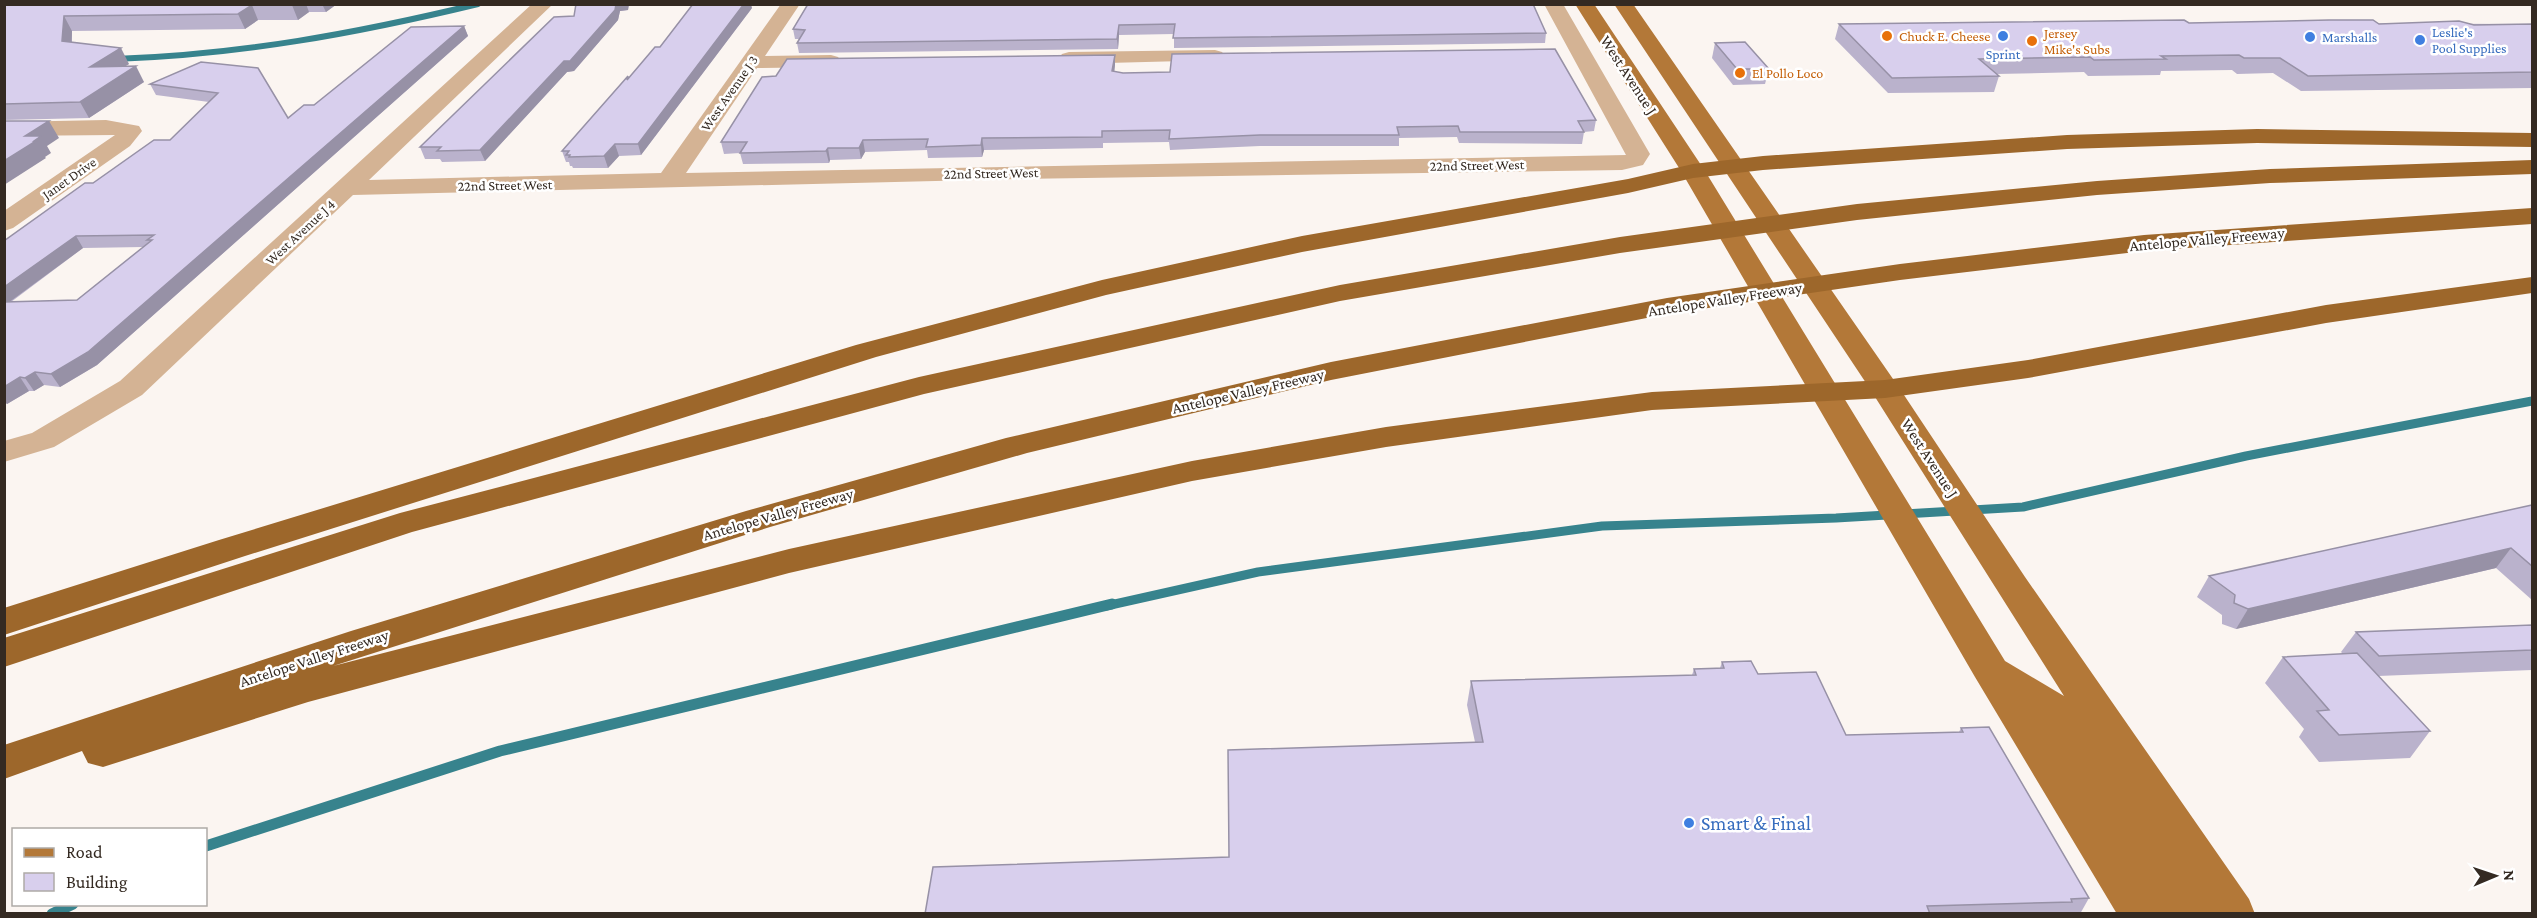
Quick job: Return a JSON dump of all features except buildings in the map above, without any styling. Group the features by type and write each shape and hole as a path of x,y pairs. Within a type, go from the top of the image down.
{"highway":[{"path":"4,622 232,548 866,351 1102,288 1302,244 1628,186 1693,171 1734,166 2102,141 2257,136 2532,140"},
{"path":"4,653 400,524 919,386 1340,293 1620,245 1857,212 2097,188 2271,176 2532,167"},
{"name":"Antelope Valley Freeway","path":"4,762 365,641 758,519 1018,445 1331,371 1667,306 1900,272 2144,243 2532,216"},
{"path":"4,781 306,688 789,561 1192,471 1386,438 1652,401 1885,389 2028,369 2326,314 2532,285"}],"main road":[{"name":"West Avenue J","path":"1584,4 1612,51 1693,171 1827,391 1989,667 2143,914"},
{"name":"West Avenue J","path":"1623,4 1885,389 2012,586 2232,914"},
{"path":"1989,667 2052,708 2184,914"}],"street":[{"name":"West Avenue J 4","path":"4,452 43,440 131,388 544,4"},
{"name":"West Avenue J 3","path":"667,182 791,4"},
{"name":"West Avenue J","path":"1553,4 1638,154 1635,160"},
{"path":"1556,51 1580,51"},
{"path":"1047,58 1236,56"},
{"path":"751,62 846,61"},
{"name":"Janet Drive","path":"4,129 106,127 131,131 122,141 4,223"},
{"name":"22nd Street West","path":"348,188 1017,172 1622,163 1635,160"}],"waterway":[{"path":"115,59 207,53 298,41 478,4"},
{"path":"1106,606 1258,572 1602,526 1836,518 2023,507 2246,456 2532,401"},
{"path":"207,846 500,751 1112,604"},
{"path":"52,914 69,906"}],"place":[{"name":"Chuck E. Cheese","path":"1887,36"},
{"name":"Sprint","path":"2003,36"},
{"name":"Marshalls","path":"2310,37"},
{"name":"Leslie's Pool Supplies","path":"2420,40"},
{"name":"Jersey Mike's Subs","path":"2032,41"},
{"name":"El Pollo Loco","path":"1740,73"},
{"name":"Smart & Final","path":"1689,823"}]}
